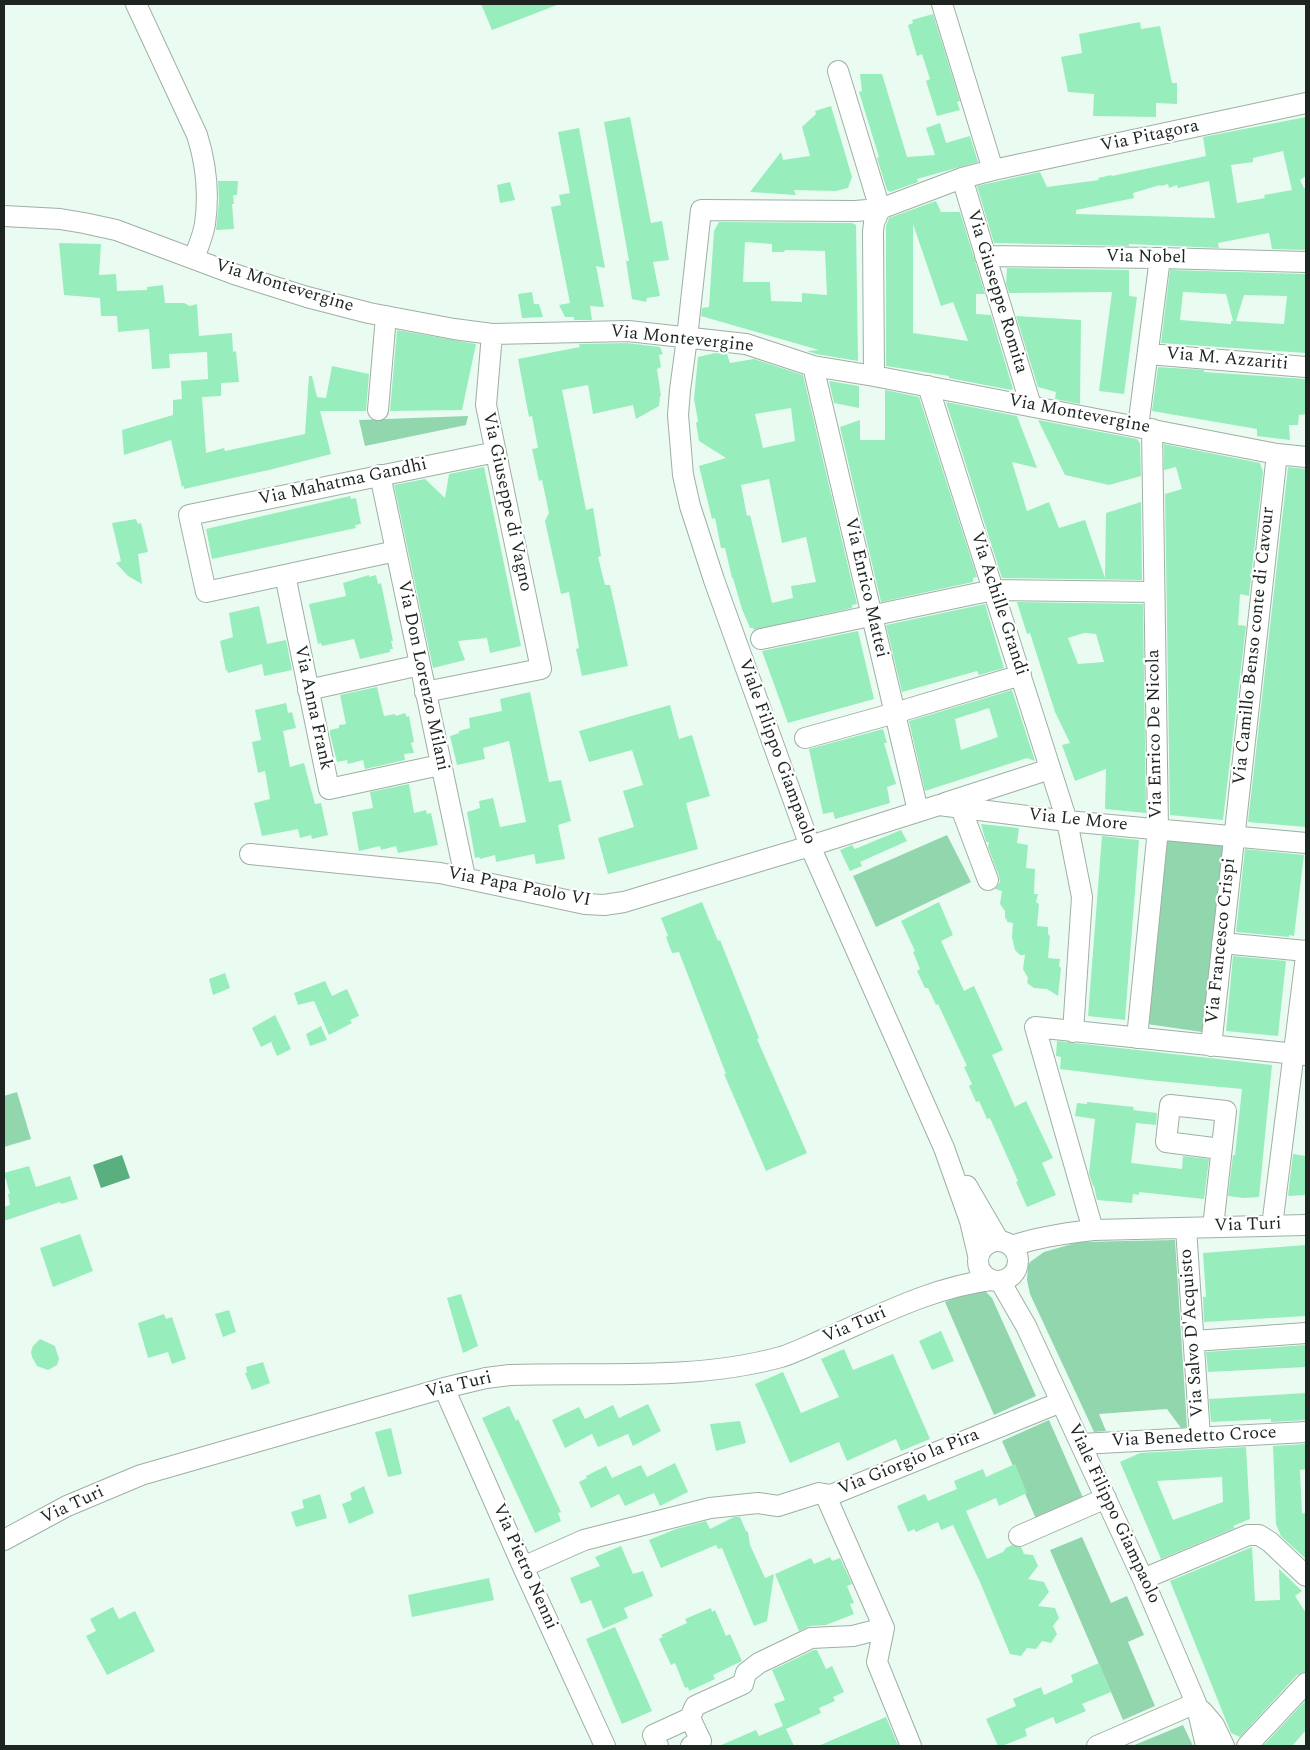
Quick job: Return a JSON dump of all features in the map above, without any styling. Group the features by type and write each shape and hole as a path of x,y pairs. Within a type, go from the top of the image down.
{"street":[{"path":"136,4 194,128 203,154 206,199 204,226 194,258"},
{"path":"942,4 993,170"},
{"path":"838,71 880,208 874,223 873,232 874,376"},
{"name":"Via Pitagora","path":"701,210 855,211 880,208 962,178 993,170 1306,104"},
{"name":"Via Giuseppe Romita","path":"962,178 1031,406"},
{"name":"Viale Filippo Giampaolo","path":"701,210 678,415 683,475 690,506 711,573 810,846 944,1148 970,1221 978,1258"},
{"name":"Via Montevergine","path":"4,216 84,222 116,230 234,274 307,298 454,329 492,334 628,331 746,344 813,366 928,386 1277,454 1306,457"},
{"name":"Via Nobel","path":"985,256 1306,262"},
{"name":"Via Enrico De Nicola","path":"1137,1038 1158,829 1154,592 1145,428 1148,354 1160,258"},
{"path":"378,410 386,316"},
{"name":"Via Giuseppe di Vagno","path":"425,692 542,669 486,405 492,334"},
{"name":"Via M. Azzariti","path":"1148,354 1306,366"},
{"name":"Via Enrico Mattei","path":"813,366 918,811"},
{"name":"Via Achille Grandi","path":"928,386 1066,821 1082,897 1073,1032"},
{"name":"Via Mahatma Gandhi","path":"285,575 206,592 189,515 496,452"},
{"name":"Via Camillo Benso conte di Cavour","path":"1234,837 1277,454"},
{"name":"Via Don Lorenzo Milani","path":"380,475 465,878"},
{"path":"285,575 396,551"},
{"name":"Via Anna Frank","path":"285,575 329,789 440,765"},
{"path":"761,639 993,590 1154,592"},
{"path":"308,690 420,665"},
{"path":"805,738 895,714 1021,675"},
{"name":"Via Le More","path":"810,846 1050,769"},
{"name":"Via Le More","path":"939,805 1066,821 1306,843"},
{"path":"961,808 988,880"},
{"name":"Via Francesco Crispi","path":"1211,1046 1234,837"},
{"name":"Via Papa Paolo VI","path":"250,854 440,873 585,904 604,905 624,902 810,846"},
{"path":"1222,943 1306,951"},
{"path":"1272,1226 1300,1055 1306,956"},
{"path":"1093,1230 1034,1028 1300,1055"},
{"name":"Viale Filippo Giampaolo","path":"944,1148 1005,1244"},
{"path":"1213,1227 1222,1149"},
{"name":"Via Turi","path":"1005,1244 1067,1232 1093,1230 1306,1225"},
{"name":"Via Salvo D'Acquisto","path":"1186,1228 1200,1437"},
{"path":"925,1296 969,1283 1002,1278 1018,1262 1018,1257 1005,1244 990,1242 982,1248 978,1258 980,1270 986,1278 1002,1278"},
{"path":"925,1296 978,1258"},
{"name":"Viale Filippo Giampaolo","path":"1002,1278 1082,1444 1144,1579 1196,1703 1206,1746"},
{"name":"Via Turi","path":"4,1540 67,1506 141,1475 444,1388 486,1378 510,1375 673,1374 756,1364 785,1356 925,1296"},
{"path":"1194,1341 1306,1333"},
{"name":"Via Pietro Nenni","path":"444,1388 605,1746"},
{"name":"Via Giorgio la Pira","path":"523,1567 584,1540 710,1508 758,1502 778,1506 819,1494 831,1494 1062,1402"},
{"name":"Via Benedetto Croce","path":"1082,1444 1306,1432"},
{"path":"825,1494 884,1628 877,1662 911,1746"},
{"path":"1019,1536 1106,1498"},
{"path":"1144,1579 1248,1535 1259,1535 1270,1542 1306,1576"},
{"path":"658,1746 653,1735 690,1718 695,1706 743,1684 746,1673 759,1663 811,1638 853,1636 884,1628"},
{"path":"1248,1746 1306,1683"},
{"path":"1097,1746 1196,1703"},
{"name":"Viale Filippo Giampaolo","path":"1196,1703 1214,1725 1224,1746"},
{"path":"690,1718 701,1742 691,1746"}],"shaded area":[{"path":"468,416 466,425 365,446 359,420"},
{"path":"947,835 971,882 876,927 853,876"},
{"path":"1163,840 1224,846 1202,1032 1147,1024"},
{"path":"17,1092 31,1139 4,1147 4,1096"},
{"path":"122,1155 130,1178 101,1188 93,1165"},
{"path":"1175,1240 1187,1427 1181,1428 1167,1409 1099,1414 1106,1431 1094,1432 1030,1294 1027,1280 1028,1266 1030,1262 1044,1252 1079,1242"},
{"path":"973,1290 985,1291 992,1298 1036,1396 994,1415 945,1302"},
{"path":"1049,1420 1084,1500 1037,1521 1002,1441"},
{"path":"1082,1537 1111,1603 1127,1596 1144,1635 1128,1642 1155,1706 1123,1720 1050,1550"},
{"path":"1183,1725 1193,1746 1132,1746"}],"building":[{"path":"481,4 557,4 557,5 492,30"},
{"path":"933,14 960,101 957,102 960,110 937,116 926,81 930,79 922,54 917,56 908,25 913,23 912,20"},
{"path":"1140,22 1141,29 1160,26 1172,83 1177,83 1177,104 1156,103 1156,117 1093,116 1094,94 1068,92 1061,57 1082,53 1079,34"},
{"path":"860,74 882,74 907,157 935,155 926,128 940,123 946,143 970,136 978,162 917,179 918,182 890,192 887,190 859,92 862,91"},
{"path":"831,106 852,177 848,188 836,191 794,190 796,195 750,192 781,152 783,160 810,156 802,127 816,114 815,111"},
{"path":"630,117 651,223 662,221 669,260 653,262 660,296 647,298 646,302 632,299 626,261 629,261 604,122"},
{"path":"1306,117 1306,176 1300,180 1304,188 1306,187 1306,250 1272,249 1269,233 1218,243 1219,248 1129,244 1129,246 994,243 977,186 1040,172 1047,187 1099,180 1098,178 1111,175 1206,156 1203,137","holes":["1283,151 1292,190 1264,195 1265,198 1237,203 1231,165 1253,162 1253,158","1209,181 1215,218 1076,214 1076,210 1134,198 1133,193 1160,185 1168,184 1169,188 1177,185 1178,188"]},
{"path":"579,128 605,268 596,266 604,307 590,306 592,320 574,320 574,317 565,317 559,305 570,303 551,207 561,205 559,195 570,193 558,132"},
{"path":"218,181 238,181 237,195 233,195 234,204 232,204 234,229 216,230 219,202"},
{"path":"510,182 515,200 500,203 497,185"},
{"path":"936,201 941,212 960,212 985,294 976,294 976,314 991,315 1013,389 886,366 886,226 889,218","holes":["913,224 941,306 953,302 968,341 913,333"]},
{"path":"719,222 852,223 856,225 858,361 816,354 807,351 819,350 701,316 702,308 709,307 714,231","holes":["745,242 772,244 772,252 784,252 785,250 825,251 827,295 802,293 802,302 771,301 770,282 743,282"]},
{"path":"59,243 101,244 99,275 116,274 117,291 147,290 147,287 163,285 165,303 184,303 190,306 197,304 199,336 232,333 233,352 236,351 239,382 221,383 221,396 202,397 206,453 224,448 225,451 305,434 309,376 312,376 317,397 326,398 332,366 369,374 366,411 320,411 331,454 184,489 171,440 124,455 122,430 173,415 173,400 182,399 181,381 208,379 207,352 169,354 170,368 152,369 149,329 118,332 117,316 101,316 100,298 64,295"},
{"path":"1007,268 1129,270 1129,296 1137,297 1124,394 1099,391 1112,292 1009,293 1006,284"},
{"path":"1170,270 1306,274 1306,353 1161,343","holes":["1183,292 1226,294 1233,321 1231,321 1231,324 1180,320","1244,295 1287,296 1284,324 1236,321"]},
{"path":"532,292 534,304 539,304 543,317 522,318 518,294"},
{"path":"1016,316 1081,320 1080,404 1055,399 1056,392 1038,387"},
{"path":"397,330 476,344 462,410 390,411"},
{"path":"627,343 660,347 663,354 659,355 661,367 657,369 661,396 659,406 636,419 633,405 593,414 588,385 562,390 586,510 593,508 601,556 598,557 605,585 610,585 628,666 582,676 576,649 579,648 569,592 561,594 545,521 549,513 542,480 539,481 532,449 538,448 532,416 529,417 518,359 580,347 579,344"},
{"path":"715,353 727,354 730,363 754,359 803,375 857,604 852,605 852,608 754,630 750,628 732,578 725,548 721,548 715,518 712,519 699,466 726,458 699,441 694,399 698,357","holes":["791,408 795,441 763,448 755,414","769,479 782,543 806,537 816,582 791,586 793,598 772,603 750,515 747,516 741,485"]},
{"path":"1158,367 1306,379 1306,414 1299,415 1298,425 1289,425 1290,440 1257,436 1257,429 1152,411"},
{"path":"829,381 859,386 859,408 834,403"},
{"path":"885,390 919,397 977,577 973,578 973,582 881,602 840,427 860,420 860,440 885,440"},
{"path":"946,402 1017,416 1037,468 1012,462 1027,511 1049,502 1059,528 1085,520 1105,578 1106,513 1141,502 1142,580 1002,578"},
{"path":"1038,420 1137,439 1140,443 1141,476 1109,485 1065,475"},
{"path":"1164,444 1260,463 1263,472 1249,596 1240,594 1238,625 1246,626 1223,820 1170,815 1165,494 1182,489 1176,467 1164,470"},
{"path":"484,467 521,646 490,653 487,638 458,641 465,660 433,668 394,485 425,479 445,498 449,474"},
{"path":"1288,467 1306,469 1306,827 1248,822"},
{"path":"350,496 351,499 356,498 361,524 355,525 356,528 212,559 206,529"},
{"path":"136,519 138,524 141,523 148,552 138,554 142,584 128,576 116,563 121,561 112,523"},
{"path":"369,575 369,577 376,575 378,584 381,583 393,649 390,649 390,652 360,659 354,639 322,646 321,643 318,644 309,604 346,596 343,583"},
{"path":"1017,602 1143,604 1146,813 1105,809 1106,769 1075,781 1062,745 1070,743 1055,712 1030,633 1027,634","holes":["1084,633 1096,634 1104,662 1078,664 1068,638"]},
{"path":"985,604 1004,668 979,675 977,671 902,692 886,625"},
{"path":"259,606 267,644 286,640 292,670 264,676 262,664 228,673 220,641 233,637 229,613"},
{"path":"858,631 874,699 788,723 762,651"},
{"path":"377,687 384,716 395,714 396,716 405,713 407,717 409,716 414,742 411,743 414,753 404,754 405,760 365,769 363,760 348,764 347,760 337,762 330,730 339,728 339,725 346,724 340,695"},
{"path":"1012,690 1035,761 1027,758 925,791 909,721","holes":["989,708 998,737 961,750 955,719"]},
{"path":"530,692 549,782 561,780 571,821 558,825 565,859 536,864 534,854 496,862 495,855 480,859 479,857 475,858 467,812 480,808 479,801 493,798 500,827 526,822 509,741 483,748 485,759 457,765 450,736 470,728 469,718 502,711 500,699"},
{"path":"286,703 288,713 292,712 296,728 283,731 290,767 304,763 315,804 321,803 328,835 312,839 311,835 300,838 298,829 262,836 254,803 270,799 265,771 258,773 252,742 261,740 255,710"},
{"path":"670,705 679,739 692,735 710,796 686,803 698,849 608,874 598,838 634,827 623,791 643,785 632,750 589,762 579,731"},
{"path":"883,729 887,743 884,743 896,784 887,787 890,803 835,819 833,812 823,814 809,749"},
{"path":"409,784 414,813 426,810 427,814 431,813 438,845 398,853 396,846 381,850 380,846 359,851 352,812 373,808 370,792"},
{"path":"981,824 1019,828 1017,843 1028,845 1026,868 1035,869 1034,894 1038,894 1036,902 1039,904 1037,926 1048,927 1048,934 1050,936 1048,958 1060,959 1058,996 1047,989 1034,988 1027,983 1028,978 1023,969 1025,955 1020,955 1015,950 1012,937 1013,923 1007,922 1005,911 1000,904 1002,891 995,889 1000,882 999,876 988,847 989,842 986,842"},
{"path":"901,830 907,841 860,862 862,866 850,871 840,850 852,845 855,849"},
{"path":"1102,836 1139,840 1125,1020 1088,1016"},
{"path":"1245,849 1304,855 1294,936 1236,932"},
{"path":"702,902 718,941 720,940 759,1038 757,1039 807,1153 766,1171 724,1074 726,1074 679,952 672,953 661,918"},
{"path":"939,902 953,935 941,941 964,991 974,986 1003,1050 992,1055 1015,1107 1026,1101 1053,1158 1042,1163 1056,1195 1027,1207 1016,1182 1018,1181 990,1118 987,1119 979,1101 976,1102 969,1086 972,1084 964,1067 967,1066 938,1004 936,1005 928,988 925,988 917,971 920,969 913,952 915,951 901,921"},
{"path":"1233,956 1286,961 1278,1036 1226,1031"},
{"path":"225,973 230,988 213,995 209,979"},
{"path":"325,981 332,996 347,989 359,1016 350,1020 352,1023 329,1035 314,1001 298,1005 294,993"},
{"path":"275,1015 291,1049 277,1056 271,1042 261,1047 252,1028"},
{"path":"321,1026 327,1040 310,1046 306,1034"},
{"path":"1057,1041 1272,1065 1259,1197 1228,1196 1233,1155 1235,1155 1242,1089 1060,1069 1061,1057 1056,1056"},
{"path":"1087,1102 1134,1107 1133,1110 1157,1113 1156,1125 1136,1123 1131,1163 1182,1169 1183,1156 1209,1159 1204,1199 1139,1192 1139,1195 1133,1194 1132,1203 1097,1200 1089,1173 1095,1119 1075,1116 1077,1103 1087,1104"},
{"path":"1293,1154 1306,1156 1306,1195 1288,1196"},
{"path":"29,1166 36,1187 70,1176 78,1199 61,1204 60,1202 4,1221 4,1207 10,1205 8,1194 10,1194 4,1173"},
{"path":"80,1234 93,1271 53,1287 40,1248"},
{"path":"1306,1245 1306,1316 1204,1322 1203,1297 1206,1297 1203,1253"},
{"path":"461,1294 478,1346 463,1353 447,1298"},
{"path":"229,1310 236,1332 223,1337 215,1314"},
{"path":"164,1314 166,1319 172,1317 186,1359 172,1364 168,1352 148,1358 138,1323"},
{"path":"941,1331 954,1361 932,1370 919,1341"},
{"path":"40,1339 55,1346 59,1359 57,1365 48,1370 37,1366 32,1357 33,1346"},
{"path":"1306,1345 1306,1367 1208,1372 1206,1352"},
{"path":"844,1349 853,1370 893,1354 930,1439 901,1451 896,1439 847,1461 839,1442 790,1463 755,1384 783,1372 801,1413 839,1397 821,1359"},
{"path":"263,1362 270,1383 252,1390 245,1373 247,1373 246,1367"},
{"path":"1306,1393 1306,1420 1271,1422 1271,1419 1211,1422 1209,1399"},
{"path":"648,1404 661,1431 633,1446 628,1434 598,1447 592,1434 565,1448 552,1420 579,1407 585,1419 613,1405 619,1418"},
{"path":"509,1406 516,1421 518,1419 561,1512 558,1513 561,1521 535,1533 482,1418"},
{"path":"740,1421 746,1443 716,1451 710,1424"},
{"path":"391,1428 402,1474 388,1477 375,1432"},
{"path":"1306,1444 1306,1469 1300,1470 1302,1514 1306,1512 1306,1559 1281,1536 1276,1524 1273,1446"},
{"path":"1246,1447 1250,1519 1233,1526 1235,1528 1161,1559 1120,1462 1140,1453","holes":["1222,1477 1223,1502 1173,1520 1157,1481"]},
{"path":"675,1463 688,1492 660,1506 654,1493 625,1506 619,1494 591,1508 579,1482 587,1478 586,1476 606,1466 612,1478 641,1465 647,1477"},
{"path":"1015,1464 1027,1493 999,1506 996,1498 966,1511 987,1559 1003,1552 1012,1545 1021,1547 1024,1554 1033,1555 1038,1566 1028,1579 1044,1582 1049,1592 1038,1606 1055,1608 1059,1618 1053,1626 1057,1634 1051,1643 1042,1641 1036,1649 1027,1648 1021,1656 1010,1654 980,1582 953,1525 941,1530 938,1522 916,1532 914,1529 908,1532 897,1506 925,1494 928,1501 957,1489 954,1481 983,1469 986,1477"},
{"path":"364,1486 374,1513 349,1524 342,1504 352,1500 350,1493"},
{"path":"320,1494 327,1518 296,1527 291,1512 304,1508 302,1500"},
{"path":"734,1517 740,1517 748,1532 750,1545 765,1578 774,1574 767,1621 754,1626 722,1548 718,1549 716,1545 661,1568 649,1540 676,1529 706,1521 710,1529"},
{"path":"621,1546 633,1574 643,1571 653,1596 624,1608 628,1618 603,1629 591,1600 581,1604 570,1578 600,1566 595,1557"},
{"path":"1252,1547 1255,1601 1280,1600 1279,1569 1302,1591 1295,1596 1306,1613 1306,1671 1297,1675 1240,1737 1231,1733 1170,1581"},
{"path":"830,1557 832,1561 840,1558 852,1584 847,1586 854,1603 850,1604 854,1614 826,1625 810,1626 799,1631 775,1574 811,1558 814,1564"},
{"path":"489,1578 494,1600 412,1617 408,1595"},
{"path":"113,1607 119,1619 135,1611 155,1651 107,1675 86,1636 96,1631 90,1619"},
{"path":"711,1608 712,1612 715,1610 726,1636 730,1634 742,1661 713,1675 715,1679 689,1691 688,1687 685,1688 675,1663 671,1665 659,1639 663,1637 661,1635 687,1623 685,1619"},
{"path":"615,1627 652,1711 622,1724 586,1639"},
{"path":"817,1650 826,1669 832,1666 844,1692 833,1697 835,1701 819,1708 821,1713 786,1729 794,1746 719,1746 756,1730 759,1736 783,1726 774,1704 785,1700 772,1670"},
{"path":"1099,1663 1111,1692 1082,1704 1086,1711 1056,1724 1053,1717 1025,1729 1027,1736 998,1746 986,1719 1016,1706 1013,1699 1041,1687 1044,1695 1073,1682 1071,1675"},
{"path":"1306,1700 1306,1730 1292,1746 1263,1746"},
{"path":"886,1717 898,1745 896,1746 818,1746"}]}
